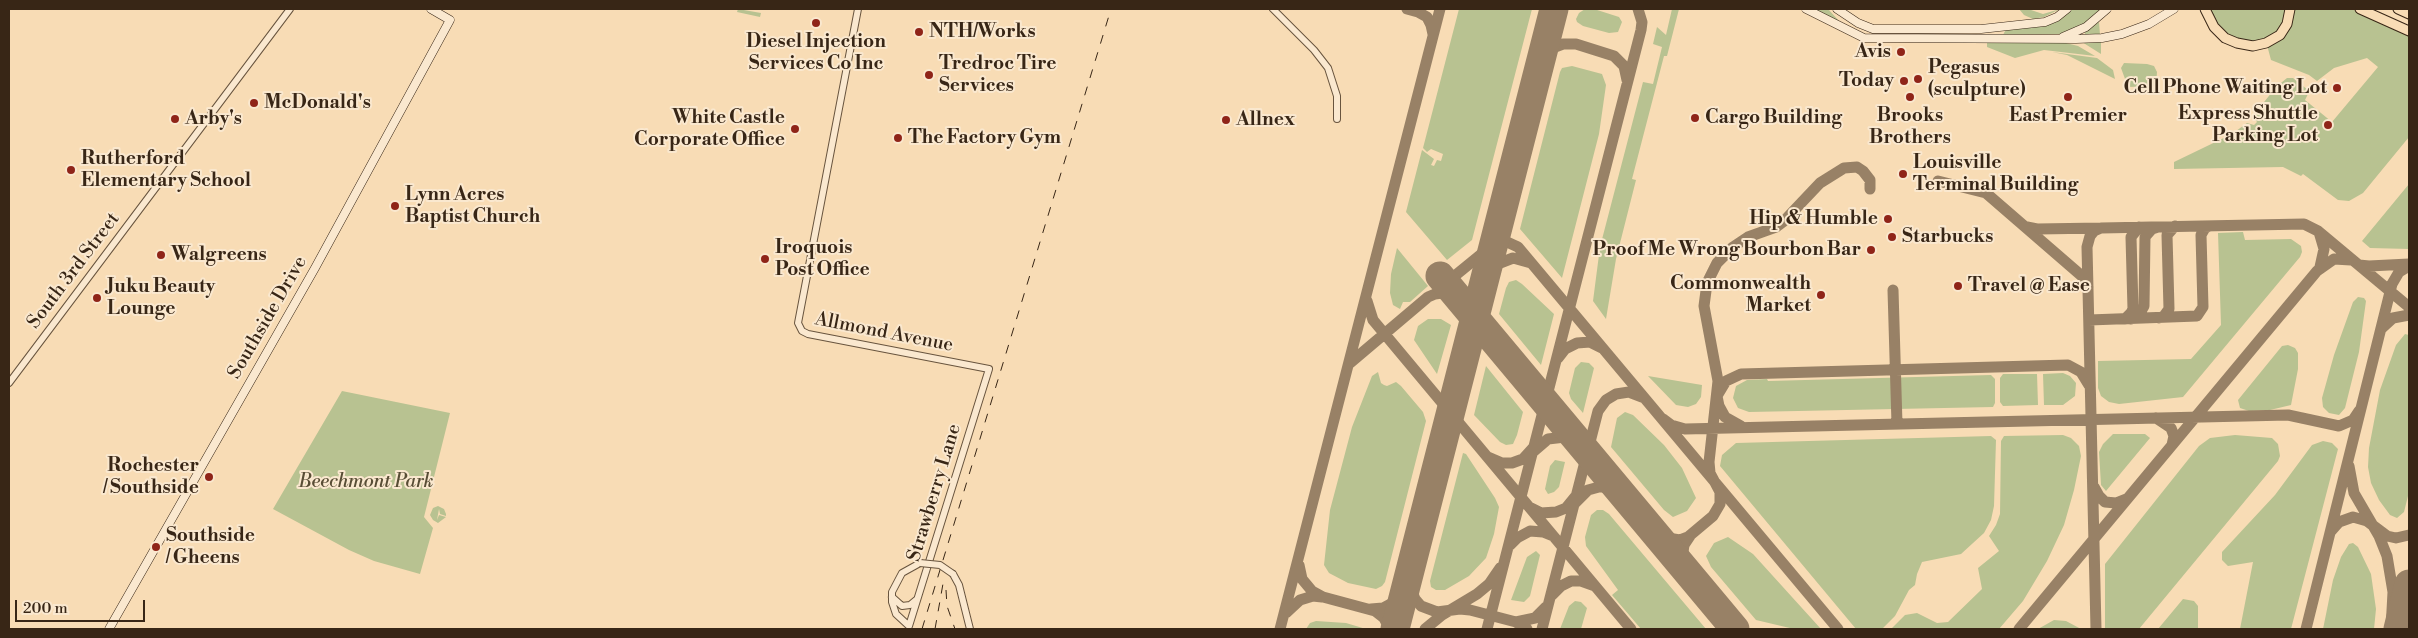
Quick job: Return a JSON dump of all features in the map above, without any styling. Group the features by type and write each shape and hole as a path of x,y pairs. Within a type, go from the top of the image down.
{"highway":[{"path":"2205,9 2214,27 2226,38 2237,43 2254,46 2266,44 2280,35 2287,24 2290,9"},
{"path":"2360,9 2409,29"},
{"path":"2368,9 2409,29"},
{"path":"2398,9 2409,14"}],"main road":[{"name":"Southside Drive","path":"109,629 312,274 450,20 431,9"},
{"path":"1806,9 1864,38 2059,38 2114,36 2150,24 2174,9"},
{"path":"1837,9 1858,23 1873,29 1986,29 2045,22 2056,18 2067,9"},
{"path":"2059,38 2086,27 2107,9"}],"street":[{"name":"South 3rd Street","path":"9,383 290,9"},
{"name":"Allmond Avenue","path":"858,9 799,311 798,326 808,334 989,369"},
{"path":"1274,9 1314,50 1328,68 1337,96 1337,119"},
{"name":"Strawberry Lane","path":"892,597 896,614 909,626 989,369"},
{"path":"917,599 910,605 902,606 892,597 896,582 902,573 920,563 937,564 953,574 959,585 970,629"}],"green space":[{"path":"738,9 761,13 760,17 737,12"},
{"path":"1459,9 1532,9 1472,240 1447,260 1406,212 1422,150 1434,159 1431,165 1434,166 1437,160 1441,161 1443,154 1431,149 1427,152 1423,148"},
{"path":"1585,9 1594,9 1619,17 1622,22 1618,32 1609,33 1583,26 1577,22 1576,19 1579,13"},
{"path":"1672,9 1679,9 1667,56 1664,56 1632,179 1636,180 1616,259 1606,319 1593,301 1600,247 1643,82 1653,84 1662,47 1653,44 1657,27 1666,35"},
{"path":"1813,9 1828,9 1841,23"},
{"path":"2019,9 2028,9 2043,14 2060,9 2044,17 2033,19 2024,15"},
{"path":"2072,9 2104,9 2098,17 2070,32 2059,34 2003,35 2006,29 2069,12"},
{"path":"2208,9 2287,9 2286,17 2280,29 2271,37 2256,42 2242,41 2229,36 2218,27"},
{"path":"2292,9 2352,9 2409,36 2409,137 2363,193 2349,201 2338,200 2303,174 2301,176 2283,167 2174,169 2174,162 2232,134 2247,123 2254,125 2257,122 2253,116 2276,87 2287,78 2293,78 2308,90 2305,100 2332,122 2378,67 2367,58 2334,68 2317,81 2309,75 2271,60 2267,45 2288,27"},
{"path":"2099,22 2100,35 2085,36 2085,32"},
{"path":"1987,41 2058,41 2078,46 2095,56 2044,50 2015,58 1987,47"},
{"path":"2101,41 2101,54 2082,42"},
{"path":"2052,52 2097,58 2113,70 2115,79 2067,55"},
{"path":"2124,63 2154,66 2157,72 2156,86 2128,87 2121,68"},
{"path":"1572,66 1602,74 1606,85 1599,134 1562,278 1520,229 1560,72 1562,68"},
{"path":"2409,184 2409,249 2370,248 2362,241"},
{"path":"2243,232 2245,240 2291,239 2301,246 2302,252 2300,257 2183,397 2119,404 2109,402 2101,396 2098,388 2098,361 2191,359 2221,325 2218,233"},
{"path":"1397,248 1428,286 1410,302 1403,302 1400,309 1393,305 1390,293 1391,274"},
{"path":"1516,280 1554,314 1541,365 1499,314 1509,282"},
{"path":"2358,297 2364,298 2366,301 2359,352 2345,408 2339,415 2329,413 2323,407 2322,398 2334,355 2353,302"},
{"path":"1428,319 1441,319 1451,325 1437,374 1414,340 1418,326"},
{"path":"2405,334 2409,335 2409,492 2404,512 2397,518 2390,515 2379,500 2371,483 2368,467 2369,448 2380,390 2396,345"},
{"path":"2288,345 2295,348 2298,353 2298,369 2291,405 2270,410 2249,411 2240,408 2238,400 2282,346"},
{"path":"1581,362 1589,363 1594,368 1583,413 1571,399 1569,393 1575,368"},
{"path":"1486,366 1523,412 1513,444 1506,445 1500,442 1474,415"},
{"path":"1378,372 1381,383 1384,385 1387,386 1396,382 1401,386 1423,412 1426,421 1385,582 1376,589 1348,583 1329,573 1324,565 1330,510 1352,427 1372,376"},
{"path":"2063,373 2070,376 2076,383 2075,396 2063,405 2044,405 2043,374"},
{"path":"2003,374 2037,374 2038,405 2003,406 2000,402 2000,378"},
{"path":"1991,375 1995,379 1995,403 1993,407 1749,412 1738,408 1733,398 1736,386 1747,380"},
{"path":"1648,376 1702,385 1701,397 1696,404 1688,407 1676,405"},
{"name":"Beechmont Park","path":"342,391 450,413 424,517 433,528 420,574 374,561 349,550 273,509"},
{"path":"1625,412 1633,415 1664,445 1682,468 1696,498 1687,511 1673,517 1664,510 1611,447 1617,418"},
{"path":"2113,434 2145,434 2150,438 2106,491 2101,485 2099,452 2103,444"},
{"path":"2063,435 2071,438 2079,446 2081,456 2064,525 2047,561 2023,601 1999,629 1891,629 1905,615 1917,613 1937,623 1948,622 1982,589 1978,568 1999,551 1989,536 2000,514 2001,441 2004,436"},
{"path":"2235,435 2272,438 2278,444 2280,456 2278,461 2139,629 2105,629 2105,564 2199,446 2210,438"},
{"path":"1991,436 1996,440 1994,506 1991,520 1984,533 1961,554 1922,562 1915,585 1909,590 1895,616 1882,629 1856,629 1720,466 1722,455 1736,443"},
{"path":"2323,441 2332,443 2338,449 2291,629 2240,629 2253,562 2228,566 2222,560 2222,552 2275,495 2312,445"},
{"path":"1463,453 1466,454 1499,507 1494,534 1486,558 1469,576 1445,590 1436,590 1431,587 1430,581"},
{"path":"1555,460 1565,462 1559,487 1554,492 1548,494 1545,489 1550,466"},
{"path":"438,506 444,509 446,516 440,514 439,509 437,520 439,515 446,517 438,523 430,515 433,508"},
{"path":"1597,510 1603,510 1609,514 1706,629 1641,629 1612,595 1618,590 1586,546 1585,537 1591,515"},
{"path":"1728,537 1753,554 1821,629 1794,629 1756,620 1711,567 1706,556 1714,543"},
{"path":"2353,543 2358,547 2371,574 2376,609 2374,629 2323,629 2333,580 2341,557 2349,544"},
{"path":"1536,551 1540,555 1530,596 1524,602 1511,600 1527,557"},
{"path":"2183,599 2194,601 2198,606 2198,629 2158,629"},
{"path":"1575,601 1581,602 1587,608 1581,629 1560,629 1569,606"},
{"path":"2054,620 2066,621 2081,629 2038,629"},
{"path":"1316,621 1346,623 1366,629 1306,629 1310,623"}],"taxiway":[{"path":"1407,9 1427,17 1433,34"},
{"path":"1280,629 1440,9"},
{"path":"1487,629 1641,30 1642,22 1638,9"},
{"path":"1530,104 1544,57 1555,47 1563,44 1576,44 1614,56 1624,66 1627,80"},
{"path":"1645,521 1661,537 1680,540 1688,537 1713,516 1720,504 1720,492 1710,473 1709,462 1718,381 1704,306 1707,283 1717,263 1733,247 1748,237 1776,227 1820,183 1844,168 1857,167 1863,171 1870,180 1870,189"},
{"path":"1938,181 1986,193 2083,277 2088,287"},
{"path":"2096,629 2087,247 2090,236 2094,231 2101,228 2304,224 2318,231 2409,307"},
{"path":"2159,318 2164,316 2169,309 2167,235 2175,226"},
{"path":"2089,320 2197,316 2203,307 2201,235 2205,228 2210,226"},
{"path":"2027,227 2037,229 2101,228"},
{"path":"2125,319 2133,309 2131,237 2139,227"},
{"path":"2131,319 2140,313 2144,306 2145,237 2152,229 2158,227"},
{"path":"2319,232 2324,249 2320,267"},
{"path":"1446,283 1495,243 1507,242 1518,247 1838,629"},
{"path":"1479,308 1487,276 1495,265 1513,258 1531,263"},
{"path":"2019,629 2317,271 2334,259 2351,260"},
{"path":"2359,265 2409,264"},
{"path":"2306,629 2392,284 2399,272 2409,266"},
{"path":"1893,290 1897,424"},
{"path":"1350,363 1428,297 1435,294 1442,293 1456,298 1486,333"},
{"path":"1367,301 1373,320 1631,629"},
{"path":"2381,329 2393,318 2409,315"},
{"path":"1558,358 1565,349 1577,343 1590,342 1602,348"},
{"path":"1741,426 1725,417 1719,406 1717,396 1726,381 1741,374 2068,365 2081,372 2089,385"},
{"path":"1542,629 1598,411 1606,400 1616,394 1629,392 1642,397"},
{"path":"1549,395 1551,407 1578,439"},
{"path":"1663,419 1671,425 1685,429 2288,415 2339,426 2353,420 2359,411"},
{"path":"2156,418 2171,428 2174,436 2172,445"},
{"path":"1534,451 1548,439 1565,437 1577,442 1606,476"},
{"path":"1488,457 1502,463 1512,463 1523,459 1533,448"},
{"path":"2349,466 2354,493 2379,536 2387,556 2393,592 2391,629"},
{"path":"1575,503 1588,490 1608,487 1620,494 1647,525"},
{"path":"2094,487 2105,502 2116,503 2126,499"},
{"path":"1531,508 1541,513 1556,512 1566,508 1575,497"},
{"path":"2331,531 2339,522 2353,517 2367,521 2387,536 2396,538 2409,535"},
{"path":"1510,545 1517,538 1530,531 1543,532 1553,536"},
{"path":"1420,536 1409,585 1415,599 1421,606 1437,612 1460,609 1470,610 1516,622 1527,629"},
{"path":"1690,536 1684,545 1682,559 1694,580"},
{"path":"1299,565 1302,579 1312,591 1323,597 1375,611 1384,618 1390,629"},
{"path":"1425,629 1442,615 1477,594 1489,584 1500,568"},
{"path":"1371,609 1383,608 1396,601 1404,591 1407,579"},
{"path":"1552,595 1561,586 1571,581 1581,581 1595,586"},
{"path":"1286,613 1300,600 1313,596 1322,597"},
{"path":"2406,597 2409,616"},
{"path":"1516,622 1535,618 1546,607"}],"runway":[{"path":"1395,629 1554,9"},
{"path":"1440,276 1735,629"},
{"path":"2398,629 2409,584"}],"railway":[{"path":"922,629 1111,9"},
{"path":"935,629 944,578"},
{"path":"946,590 947,606 955,629"}],"place":[{"name":"Diesel Injection Services Co Inc","path":"816,23"},
{"name":"NTH/Works","path":"919,32"},
{"name":"Avis","path":"1901,52"},
{"name":"Tredroc Tire Services","path":"929,75"},
{"name":"Pegasus (sculpture)","path":"1918,79"},
{"name":"Today","path":"1904,81"},
{"name":"Cell Phone Waiting Lot","path":"2337,88"},
{"name":"Brooks Brothers","path":"1910,97"},
{"name":"East Premier","path":"2068,97"},
{"name":"McDonald's","path":"254,103"},
{"name":"Cargo Building","path":"1695,118"},
{"name":"Arby's","path":"175,119"},
{"name":"Allnex","path":"1226,120"},
{"name":"Express Shuttle Parking Lot","path":"2328,125"},
{"name":"White Castle Corporate Office","path":"795,129"},
{"name":"The Factory Gym","path":"898,138"},
{"name":"Rutherford Elementary School","path":"71,170"},
{"name":"Louisville Terminal Building","path":"1903,174"},
{"name":"Lynn Acres Baptist Church","path":"395,206"},
{"name":"Hip & Humble","path":"1888,219"},
{"name":"Starbucks","path":"1892,237"},
{"name":"Proof Me Wrong Bourbon Bar","path":"1871,250"},
{"name":"Walgreens","path":"161,255"},
{"name":"Iroquois Post Office","path":"765,259"},
{"name":"Travel @ Ease","path":"1958,286"},
{"name":"Commonwealth Market","path":"1821,295"},
{"name":"Juku Beauty Lounge","path":"97,298"},
{"name":"Rochester / Southside","path":"209,477"},
{"name":"Southside / Gheens","path":"156,547"}]}
